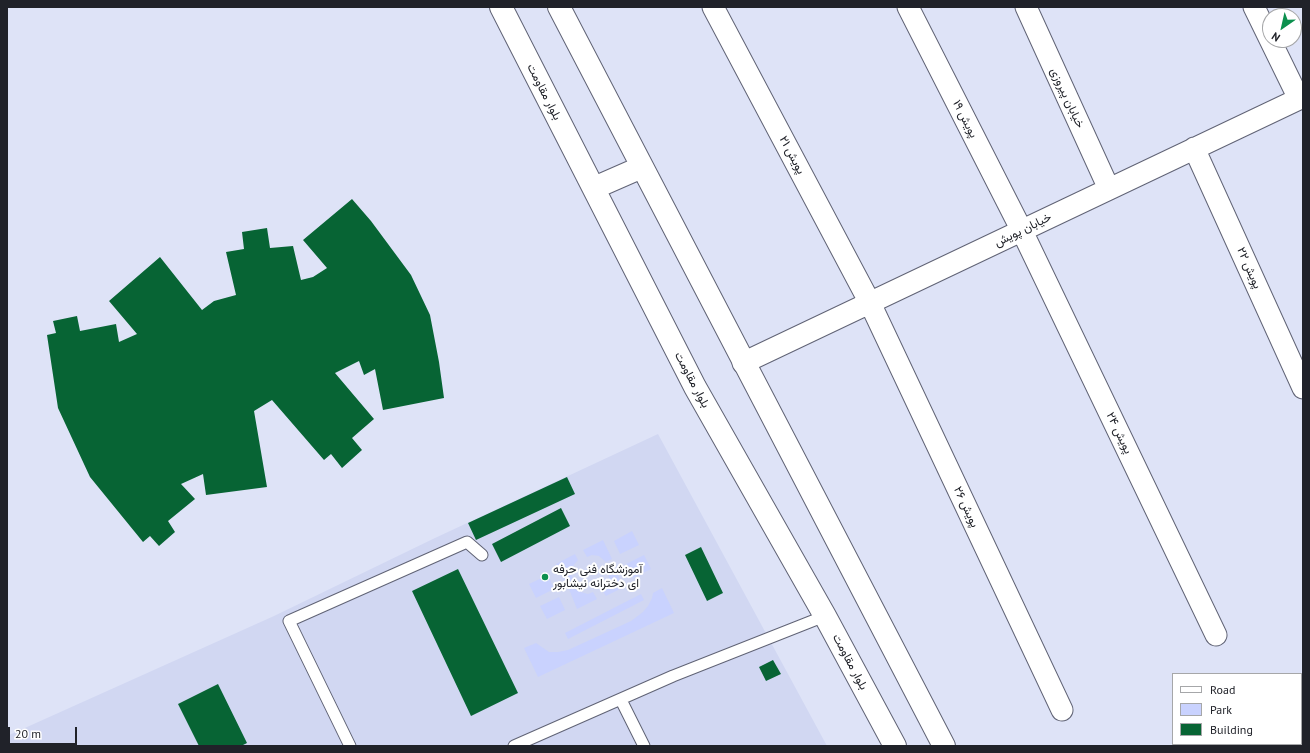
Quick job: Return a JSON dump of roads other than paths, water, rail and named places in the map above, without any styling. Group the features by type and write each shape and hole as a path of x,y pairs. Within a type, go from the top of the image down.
{"street":[{"name":"بلوار مقاومت","path":"501,7 695,387 825,616 895,746"},
{"path":"558,7 944,746"},
{"name":"پویش ۲۱","path":"713,7 870,303"},
{"name":"پویش ۱۹","path":"908,7 1022,231"},
{"name":"خیابان پیروزی","path":"1026,7 1109,189"},
{"path":"1254,7 1301,98"},
{"name":"خیابان پویش","path":"743,363 1301,98"},
{"name":"پویش ۲۲","path":"1194,148 1303,388"},
{"path":"594,188 642,167"},
{"name":"پویش ۲۴","path":"1022,231 1216,635"},
{"name":"پویش ۲۶","path":"870,303 1062,710"}],"lane":[{"path":"350,746 289,621 467,542 482,555"},
{"path":"514,746 673,676 825,616"},
{"path":"620,700 644,746"}],"place":[{"name":"آموزشگاه فنی حرفه ای دخترانه نیشابور","path":"545,577"}]}
